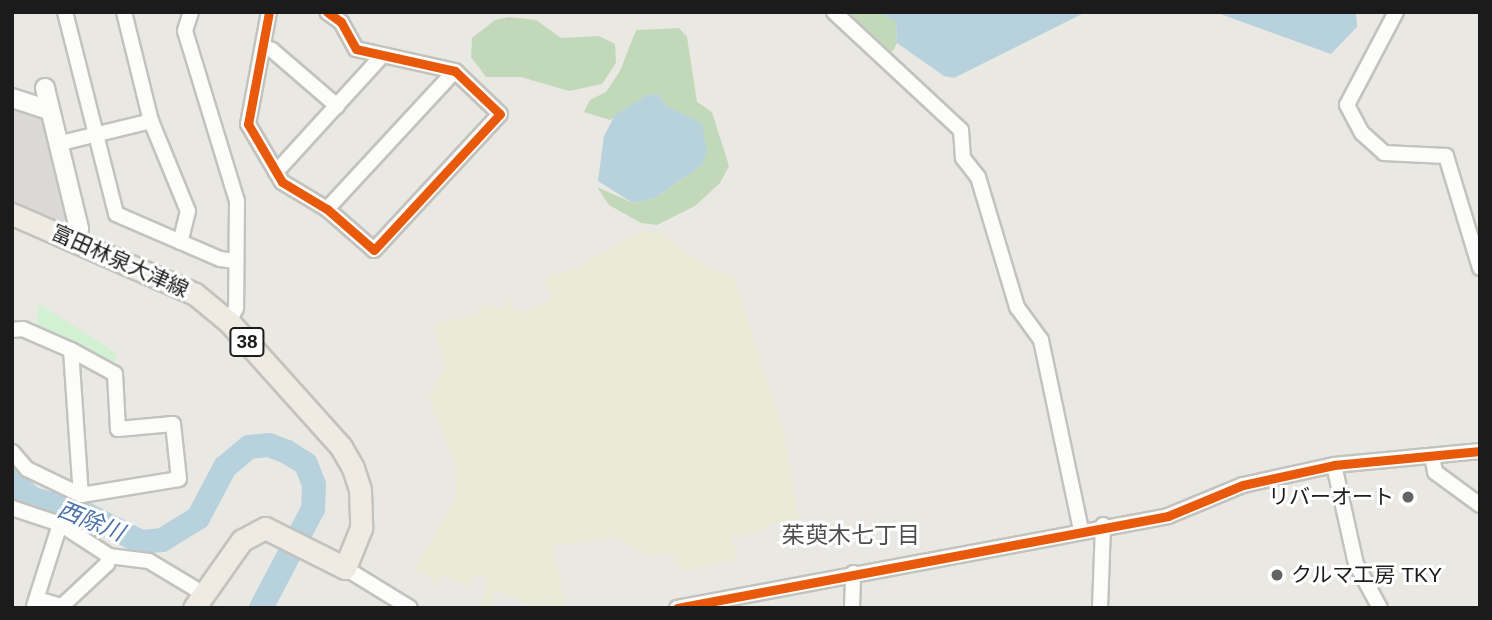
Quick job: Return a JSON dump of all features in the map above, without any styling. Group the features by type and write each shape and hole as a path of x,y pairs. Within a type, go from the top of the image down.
{"main road":[{"name":"富田林泉大津線","path":"12,215 75,239 195,294 229,322 341,447 353,468 360,490 361,528 345,568"},
{"path":"199,601 242,540 265,528 345,568"}],"street":[{"path":"65,12 116,214 220,260 236,261"},
{"path":"124,12 151,121 188,211 180,242"},
{"path":"191,12 185,31 237,201 236,308 229,322"},
{"path":"269,12 248,124 282,182 327,209 374,250 500,114 455,71 356,49 341,22 327,12"},
{"path":"834,12 961,130 963,158 978,177 1017,307 1041,340 1082,529"},
{"path":"1396,12 1347,105 1362,133 1384,153 1446,156 1480,268"},
{"path":"263,47 337,106"},
{"path":"276,172 382,56"},
{"path":"327,209 455,71"},
{"path":"45,88 61,143 79,229 75,239"},
{"path":"12,98 50,110"},
{"path":"61,143 151,121"},
{"path":"12,330 23,329 116,374 118,429 173,424 178,479 82,495 27,469 12,452"},
{"path":"71,350 82,495"},
{"path":"677,608 1103,525 1168,516 1243,485 1335,465 1480,452"},
{"path":"1432,456 1434,472 1480,505"},
{"path":"1335,465 1356,564 1380,608"},
{"path":"12,508 60,524 109,556 149,561 199,601"},
{"path":"60,524 35,603 62,606 107,564 109,556"},
{"path":"1100,608 1103,525"},
{"path":"345,568 410,608"},
{"path":"852,608 853,573"}],"green space":[{"path":"826,12 878,12 896,22 897,43 893,51 880,55"},
{"path":"509,17 536,20 561,38 599,36 615,44 616,63 602,84 569,91 521,77 486,77 471,57 472,38 495,20"},
{"path":"679,28 687,37 697,102 712,112 729,166 720,183 695,206 657,225 641,223 609,205 597,187 633,203 655,198 702,165 690,120 666,106 658,94 647,95 610,120 584,112 590,100 606,92 620,71 636,30"},
{"path":"643,230 663,233 705,267 734,276 784,433 799,520 769,524 767,530 732,537 736,560 681,571 673,553 647,556 616,538 552,546 567,606 528,604 496,590 489,608 480,608 489,581 475,574 470,588 442,575 434,588 430,577 414,570 456,498 457,469 429,399 444,366 433,324 479,313 485,304 503,309 508,298 517,313 546,304 552,295 545,287 550,275 573,269"},
{"path":"39,304 116,353 115,371 36,330"}],"shaded area":[{"path":"12,98 50,110 75,239 12,204"}],"water":[{"path":"878,12 1086,12 954,78 944,76 897,43 896,22"},
{"path":"1215,12 1356,12 1357,27 1331,54"},
{"path":"658,94 666,106 702,123 707,151 702,165 655,198 633,203 598,181 604,136 615,115 647,95"}],"waterway":[{"name":"西除川","path":"12,481 33,499 82,512 141,542 162,540 198,518 225,467 249,447 269,445 287,452 306,464 314,485 313,509 261,608"}],"cycle path":[{"path":"269,12 248,124 282,182 327,209 374,250 500,114 455,71 356,49 341,22 327,12"},
{"path":"677,608 1168,516 1243,485 1334,465 1480,451"}],"place":[{"name":"リバーオート","path":"1408,497"},
{"name":"クルマ工房 TKY","path":"1277,575"}],"district":[{"name":"茱萸木七丁目","path":"851,535"}]}
